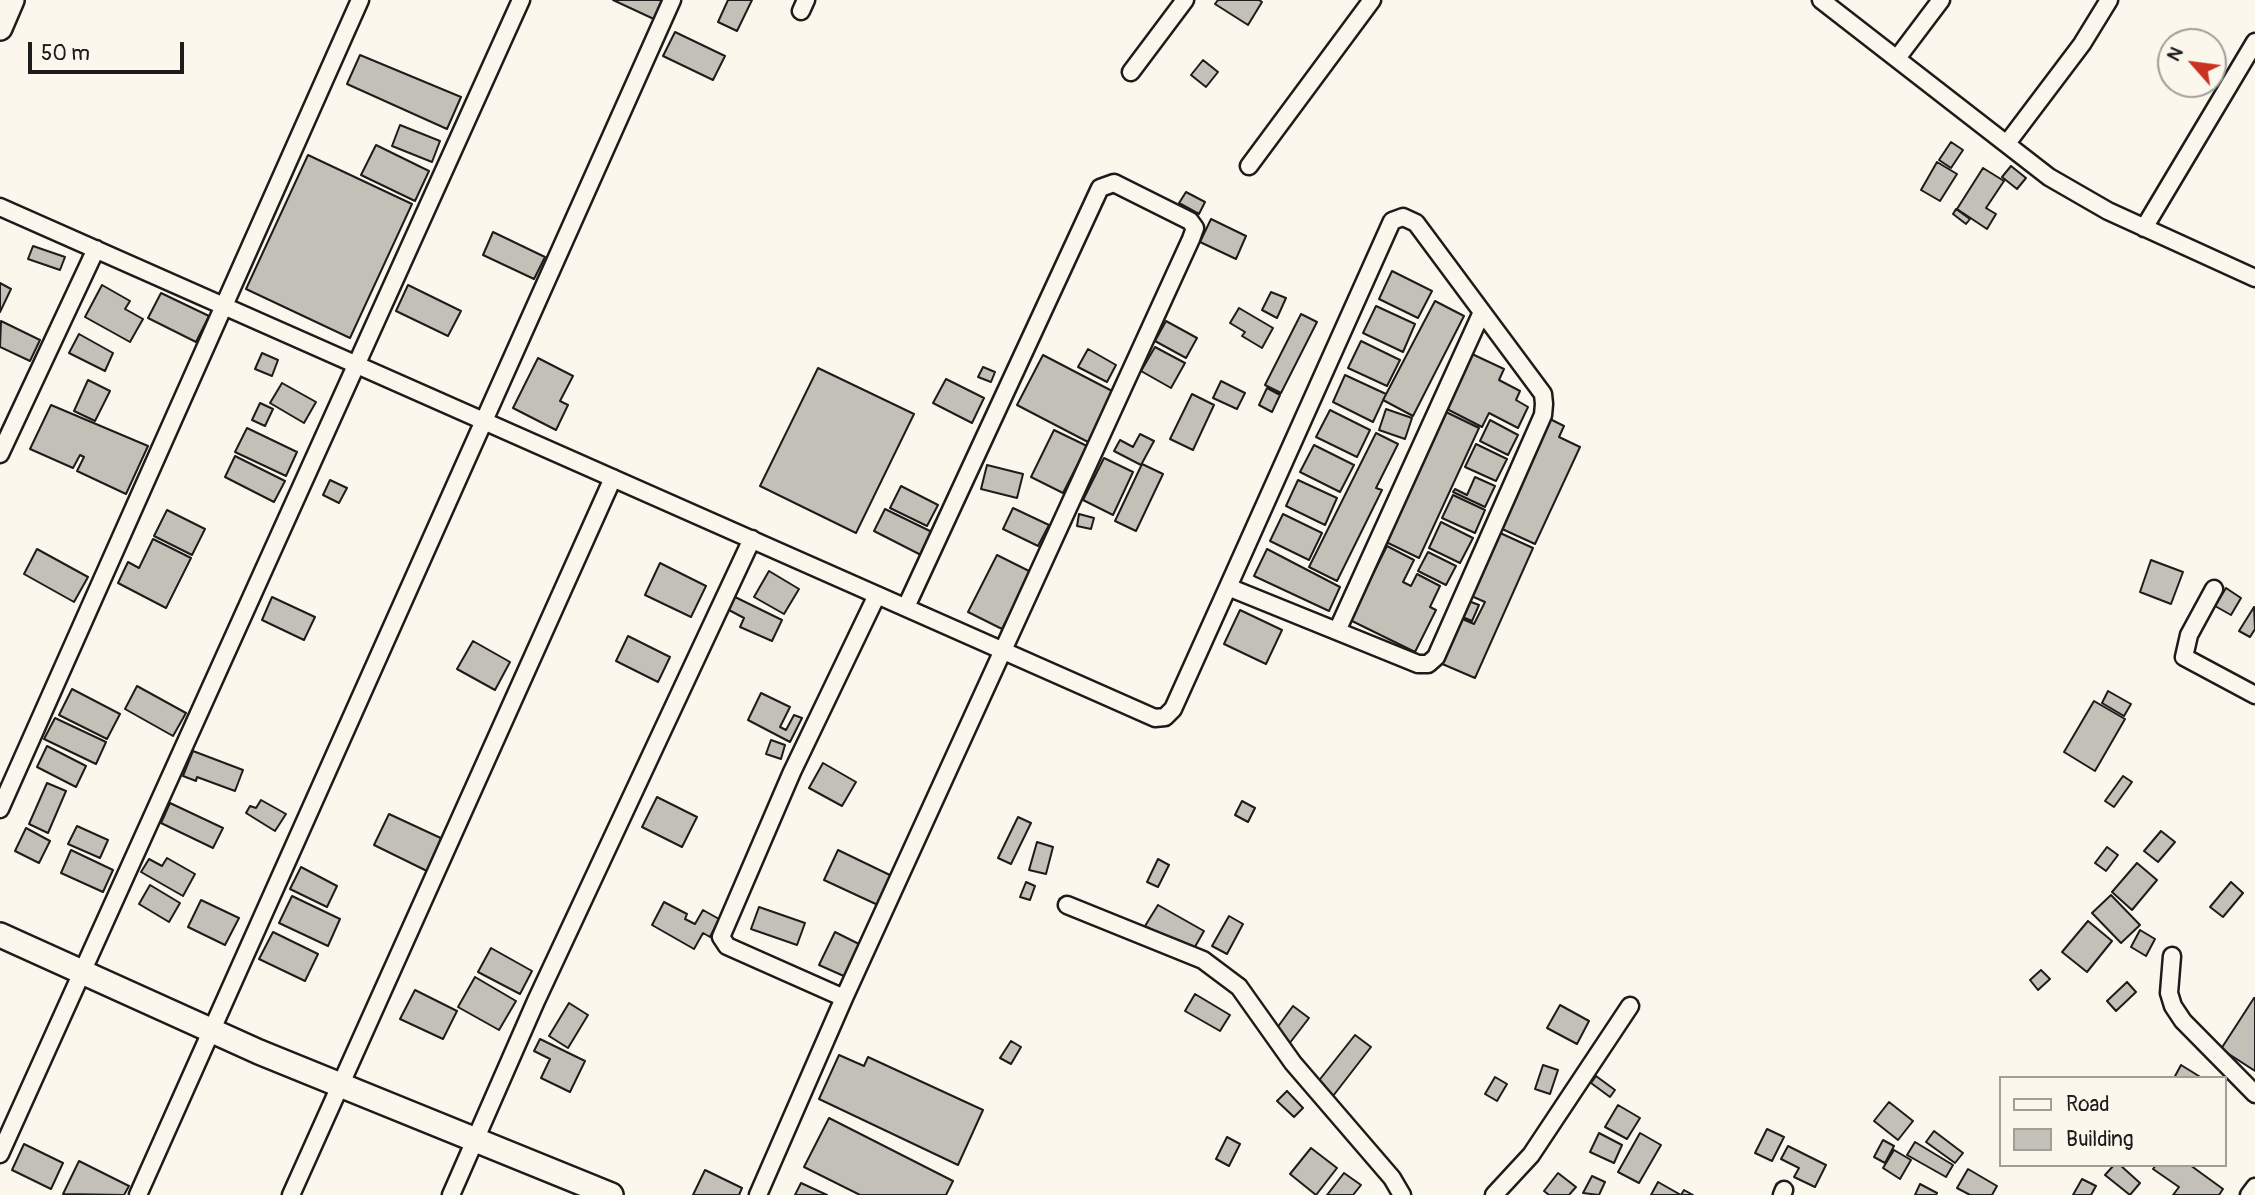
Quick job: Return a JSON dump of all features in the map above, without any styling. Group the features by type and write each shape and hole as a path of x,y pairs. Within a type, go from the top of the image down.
{"street":[{"path":"0,28 12,0"},
{"path":"0,809 360,0"},
{"path":"0,1154 521,0"},
{"path":"138,1195 672,0"},
{"path":"1131,72 1185,0"},
{"path":"1249,166 1372,0"},
{"path":"1821,0 2008,142 2049,177 2144,228 2255,278"},
{"path":"1898,57 1941,0"},
{"path":"2008,142 2082,44 2109,0"},
{"path":"2144,228 2255,42"},
{"path":"758,1195 844,998 1195,228 1190,221 1114,183 1106,184 1094,196 906,607"},
{"path":"0,207 1155,718 1165,717 1173,709 1392,221 1403,216 1416,223 1543,394 1545,404 1543,415 1436,657 1429,664 1418,664 1228,587"},
{"path":"0,454 96,249"},
{"path":"1337,631 1482,312"},
{"path":"291,1195 338,1084 613,478"},
{"path":"451,1195 541,989 752,540"},
{"path":"2214,589 2189,635 2184,657 2255,695"},
{"path":"844,998 727,946 721,937 792,772 877,594"},
{"path":"1066,905 1203,960 1239,988 1293,1063 1392,1178 1402,1195"},
{"path":"0,935 212,1031 600,1193"},
{"path":"2172,956 2169,993 2183,1021 2255,1094"},
{"path":"1494,1195 1531,1155 1630,1006"},
{"path":"2249,1195 2255,1187"}],"building":[{"path":"613,0 666,0 656,20"},
{"path":"728,0 752,0 737,31 718,22"},
{"path":"1218,0 1262,2 1248,25 1215,4"},
{"path":"675,32 725,56 713,80 663,56"},
{"path":"360,55 461,97 447,129 347,84"},
{"path":"1203,60 1218,72 1206,87 1191,75"},
{"path":"400,125 440,141 432,162 392,146"},
{"path":"1951,142 1963,150 1951,168 1939,160"},
{"path":"376,145 429,171 415,201 361,175"},
{"path":"308,155 412,204 350,338 246,289"},
{"path":"1937,162 1957,174 1940,201 1921,190"},
{"path":"2011,166 2026,178 2017,189 2002,177"},
{"path":"1983,168 2004,181 1986,208 1996,214 1987,229 1957,209"},
{"path":"1186,192 1205,202 1199,214 1179,203"},
{"path":"1956,209 1970,219 1966,224 1953,214"},
{"path":"1211,219 1246,236 1236,259 1200,242"},
{"path":"493,232 545,257 534,279 483,255"},
{"path":"33,246 65,257 60,270 28,259"},
{"path":"1392,271 1432,291 1418,318 1379,299"},
{"path":"0,283 11,289 0,312"},
{"path":"102,285 130,301 125,309 143,319 130,342 85,317"},
{"path":"408,285 461,311 448,336 396,311"},
{"path":"1271,292 1286,298 1277,318 1262,310"},
{"path":"161,293 209,316 196,342 148,318"},
{"path":"1435,301 1464,316 1413,416 1383,400"},
{"path":"1376,306 1415,324 1403,352 1363,333"},
{"path":"1239,308 1273,328 1262,348 1242,336 1245,332 1230,323"},
{"path":"1301,314 1317,322 1281,393 1265,385"},
{"path":"1,321 40,340 30,361 0,347"},
{"path":"1166,321 1197,338 1186,358 1155,341"},
{"path":"79,334 113,353 105,371 69,353"},
{"path":"1361,341 1400,360 1387,386 1348,368"},
{"path":"1155,347 1185,363 1171,388 1141,371"},
{"path":"1088,349 1116,365 1107,382 1078,367"},
{"path":"262,353 278,360 272,376 255,369"},
{"path":"1472,354 1504,369 1499,380 1520,391 1516,400 1528,407 1518,428 1489,413 1482,427 1445,408"},
{"path":"1043,355 1114,392 1088,442 1017,405"},
{"path":"538,358 573,376 560,401 568,405 556,430 513,408"},
{"path":"983,367 995,372 991,382 978,377"},
{"path":"818,368 914,414 856,533 760,486"},
{"path":"1345,375 1386,394 1373,422 1333,402"},
{"path":"946,379 984,398 972,423 933,403"},
{"path":"88,380 110,391 95,421 74,411"},
{"path":"1221,381 1245,393 1237,409 1213,398"},
{"path":"282,383 316,402 304,423 270,403"},
{"path":"1267,388 1280,395 1272,412 1259,405"},
{"path":"1192,394 1214,405 1193,450 1170,439"},
{"path":"260,403 273,409 265,426 252,420"},
{"path":"51,405 148,446 126,494 77,471 84,457 80,455 73,468 30,449"},
{"path":"1386,409 1412,418 1405,439 1379,430"},
{"path":"1330,410 1370,430 1357,457 1316,437"},
{"path":"1446,412 1479,428 1419,558 1386,542"},
{"path":"1550,419 1564,426 1559,437 1580,447 1535,544 1500,528"},
{"path":"1490,420 1518,435 1508,455 1480,441"},
{"path":"247,428 297,452 286,476 235,452"},
{"path":"1054,430 1087,446 1063,493 1031,477"},
{"path":"1376,433 1398,444 1376,488 1382,490 1337,581 1309,567"},
{"path":"1140,434 1154,441 1141,465 1114,451 1120,440 1133,447"},
{"path":"1476,444 1507,459 1496,481 1465,467"},
{"path":"1314,445 1354,465 1340,492 1300,472"},
{"path":"235,456 285,481 274,502 225,477"},
{"path":"1104,458 1133,472 1113,515 1083,500"},
{"path":"1142,464 1163,474 1136,531 1115,521"},
{"path":"987,465 1023,474 1017,498 981,489"},
{"path":"1475,477 1495,486 1485,507 1453,492 1455,489 1467,495"},
{"path":"330,480 347,488 339,503 323,495"},
{"path":"1298,480 1337,498 1325,525 1286,506"},
{"path":"901,486 938,505 927,526 890,508"},
{"path":"1453,495 1485,510 1475,533 1442,518"},
{"path":"1013,508 1049,525 1038,546 1003,529"},
{"path":"885,509 932,532 921,555 874,531"},
{"path":"167,510 205,529 192,555 154,536"},
{"path":"1079,514 1094,518 1091,529 1077,526"},
{"path":"1283,514 1322,533 1309,560 1270,541"},
{"path":"1441,522 1473,538 1460,563 1429,548"},
{"path":"1498,532 1533,548 1475,678 1440,663 1460,618 1474,624 1485,602 1469,595"},
{"path":"153,539 191,558 166,608 118,583 128,562 139,568"},
{"path":"1387,546 1414,560 1403,582 1411,586 1417,574 1440,586 1430,607 1436,610 1415,652 1350,620"},
{"path":"37,549 88,577 74,602 24,574"},
{"path":"1267,549 1340,587 1329,611 1254,576"},
{"path":"1428,552 1456,566 1446,585 1418,571"},
{"path":"997,555 1031,572 1002,629 968,612"},
{"path":"2151,560 2183,572 2171,604 2140,592"},
{"path":"660,563 706,586 691,617 645,595"},
{"path":"769,571 799,589 784,614 754,597"},
{"path":"2226,588 2241,598 2231,615 2215,606"},
{"path":"733,596 782,620 772,641 740,627 744,618 727,609"},
{"path":"272,597 315,617 304,640 262,620"},
{"path":"1466,600 1479,605 1472,621 1460,616"},
{"path":"2254,607 2255,629 2250,637 2239,631"},
{"path":"1240,610 1282,630 1266,664 1224,644"},
{"path":"628,636 670,657 658,682 616,661"},
{"path":"473,641 510,662 495,690 457,669"},
{"path":"137,686 186,713 173,736 125,709"},
{"path":"72,689 120,714 107,739 59,715"},
{"path":"2108,691 2131,704 2124,716 2102,703"},
{"path":"761,693 790,707 780,727 786,730 794,715 802,718 790,742 748,720"},
{"path":"2094,701 2125,719 2095,771 2064,752"},
{"path":"55,718 106,742 96,764 44,739"},
{"path":"771,740 785,745 781,759 766,754"},
{"path":"47,746 86,766 76,787 37,767"},
{"path":"193,751 243,770 235,791 197,777 196,781 183,776"},
{"path":"823,763 856,782 842,806 809,788"},
{"path":"2123,776 2132,782 2114,807 2105,801"},
{"path":"47,783 66,791 48,833 29,824"},
{"path":"657,797 697,817 682,847 642,827"},
{"path":"261,800 286,814 275,831 246,813 250,806 256,808"},
{"path":"1242,801 1255,808 1248,822 1235,815"},
{"path":"170,803 223,828 213,848 161,823"},
{"path":"389,814 445,840 429,872 374,845"},
{"path":"1018,817 1031,823 1011,864 998,858"},
{"path":"77,826 108,840 100,858 68,844"},
{"path":"26,828 50,841 39,863 15,851"},
{"path":"2161,831 2175,842 2158,862 2144,851"},
{"path":"1037,842 1053,847 1046,874 1029,870"},
{"path":"2107,847 2118,855 2106,871 2095,863"},
{"path":"71,850 113,870 103,892 61,873"},
{"path":"838,850 894,877 880,906 824,880"},
{"path":"167,858 195,874 183,896 141,872 149,859 162,866"},
{"path":"1158,859 1169,865 1158,887 1147,882"},
{"path":"2137,863 2157,880 2132,910 2112,892"},
{"path":"301,867 337,886 327,907 290,889"},
{"path":"1026,882 1035,886 1030,900 1020,897"},
{"path":"2231,882 2243,893 2223,917 2210,907"},
{"path":"150,885 180,903 169,922 139,904"},
{"path":"2111,895 2140,925 2121,943 2092,913"},
{"path":"292,896 340,919 328,946 279,923"},
{"path":"201,900 239,918 225,945 188,927"},
{"path":"664,902 687,914 685,919 695,924 703,910 719,919 710,937 703,933 694,949 652,925"},
{"path":"1158,905 1204,931 1192,952 1145,926"},
{"path":"759,907 805,923 797,945 751,929"},
{"path":"1229,916 1243,924 1227,954 1212,946"},
{"path":"2088,921 2112,941 2087,972 2062,952"},
{"path":"2140,930 2155,939 2146,956 2131,947"},
{"path":"273,932 318,954 305,981 259,959"},
{"path":"835,932 861,945 846,977 819,965"},
{"path":"491,948 532,971 520,994 478,972"},
{"path":"2041,970 2050,979 2038,990 2030,980"},
{"path":"475,977 516,1001 499,1030 458,1007"},
{"path":"2127,982 2136,992 2116,1011 2107,1001"},
{"path":"415,990 457,1011 443,1039 400,1019"},
{"path":"1195,994 1230,1015 1220,1031 1185,1011"},
{"path":"2255,998 2255,1071 2221,1049"},
{"path":"569,1003 588,1015 568,1048 549,1036"},
{"path":"1560,1005 1589,1021 1577,1044 1547,1028"},
{"path":"1293,1006 1309,1018 1289,1044 1274,1032"},
{"path":"1355,1035 1371,1047 1333,1096 1317,1083"},
{"path":"540,1039 585,1061 570,1092 541,1078 550,1059 534,1051"},
{"path":"1011,1041 1021,1047 1011,1064 1000,1058"},
{"path":"839,1055 864,1066 868,1057 983,1110 958,1165 819,1099"},
{"path":"1543,1065 1558,1070 1550,1094 1535,1089"},
{"path":"2181,1065 2199,1076 2175,1076"},
{"path":"1596,1076 1615,1090 1610,1097 1591,1083"},
{"path":"1495,1077 1507,1084 1497,1101 1485,1094"},
{"path":"1287,1091 1303,1108 1294,1117 1277,1101"},
{"path":"1889,1102 1913,1121 1898,1140 1874,1121"},
{"path":"1618,1105 1640,1118 1627,1139 1605,1127"},
{"path":"829,1118 953,1181 946,1195 860,1195 804,1167"},
{"path":"1767,1129 1784,1137 1772,1161 1755,1153"},
{"path":"1934,1131 1963,1153 1955,1163 1926,1142"},
{"path":"1599,1133 1622,1145 1614,1163 1590,1152"},
{"path":"1640,1133 1661,1145 1639,1183 1618,1172"},
{"path":"1227,1137 1240,1144 1229,1166 1216,1159"},
{"path":"1883,1140 1894,1146 1885,1163 1874,1157"},
{"path":"1915,1142 1953,1165 1946,1177 1907,1155"},
{"path":"24,1144 63,1163 51,1189 12,1170"},
{"path":"1788,1146 1826,1165 1815,1187 1794,1177 1799,1168 1781,1159"},
{"path":"1311,1148 1337,1168 1316,1195 1290,1174"},
{"path":"1894,1150 1911,1160 1900,1179 1883,1168"},
{"path":"79,1161 129,1186 124,1195 63,1194"},
{"path":"2112,1167 2122,1167 2140,1183 2130,1195 2105,1175"},
{"path":"2193,1167 2223,1189 2219,1195 2173,1195 2179,1187 2153,1169"},
{"path":"1968,1169 1997,1186 1992,1195 1970,1195 1957,1188"},
{"path":"705,1170 742,1188 739,1195 693,1195"},
{"path":"1344,1173 1361,1185 1353,1195 1327,1195"},
{"path":"1558,1173 1576,1187 1569,1195 1549,1195 1544,1191"},
{"path":"1592,1176 1605,1182 1599,1195 1583,1193"},
{"path":"2082,1179 2096,1186 2091,1195 2073,1195"},
{"path":"1658,1182 1681,1195 1651,1195"},
{"path":"801,1183 827,1195 795,1195"},
{"path":"1920,1184 1937,1193 1936,1195 1915,1195"}]}
